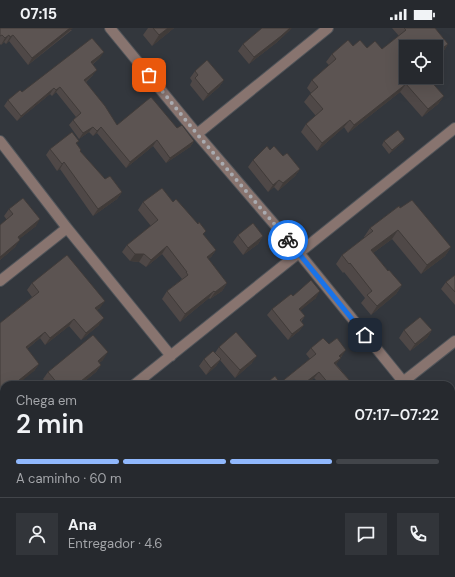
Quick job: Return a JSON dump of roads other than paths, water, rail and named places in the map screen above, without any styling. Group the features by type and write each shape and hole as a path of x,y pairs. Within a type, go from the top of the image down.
{"street":[{"path":"110,28 197,134 299,253 401,381"},
{"path":"197,134 328,28"},
{"path":"139,381 455,128"},
{"path":"0,141 67,228 171,356"},
{"path":"0,281 67,228"},
{"path":"407,381 455,341"}]}
